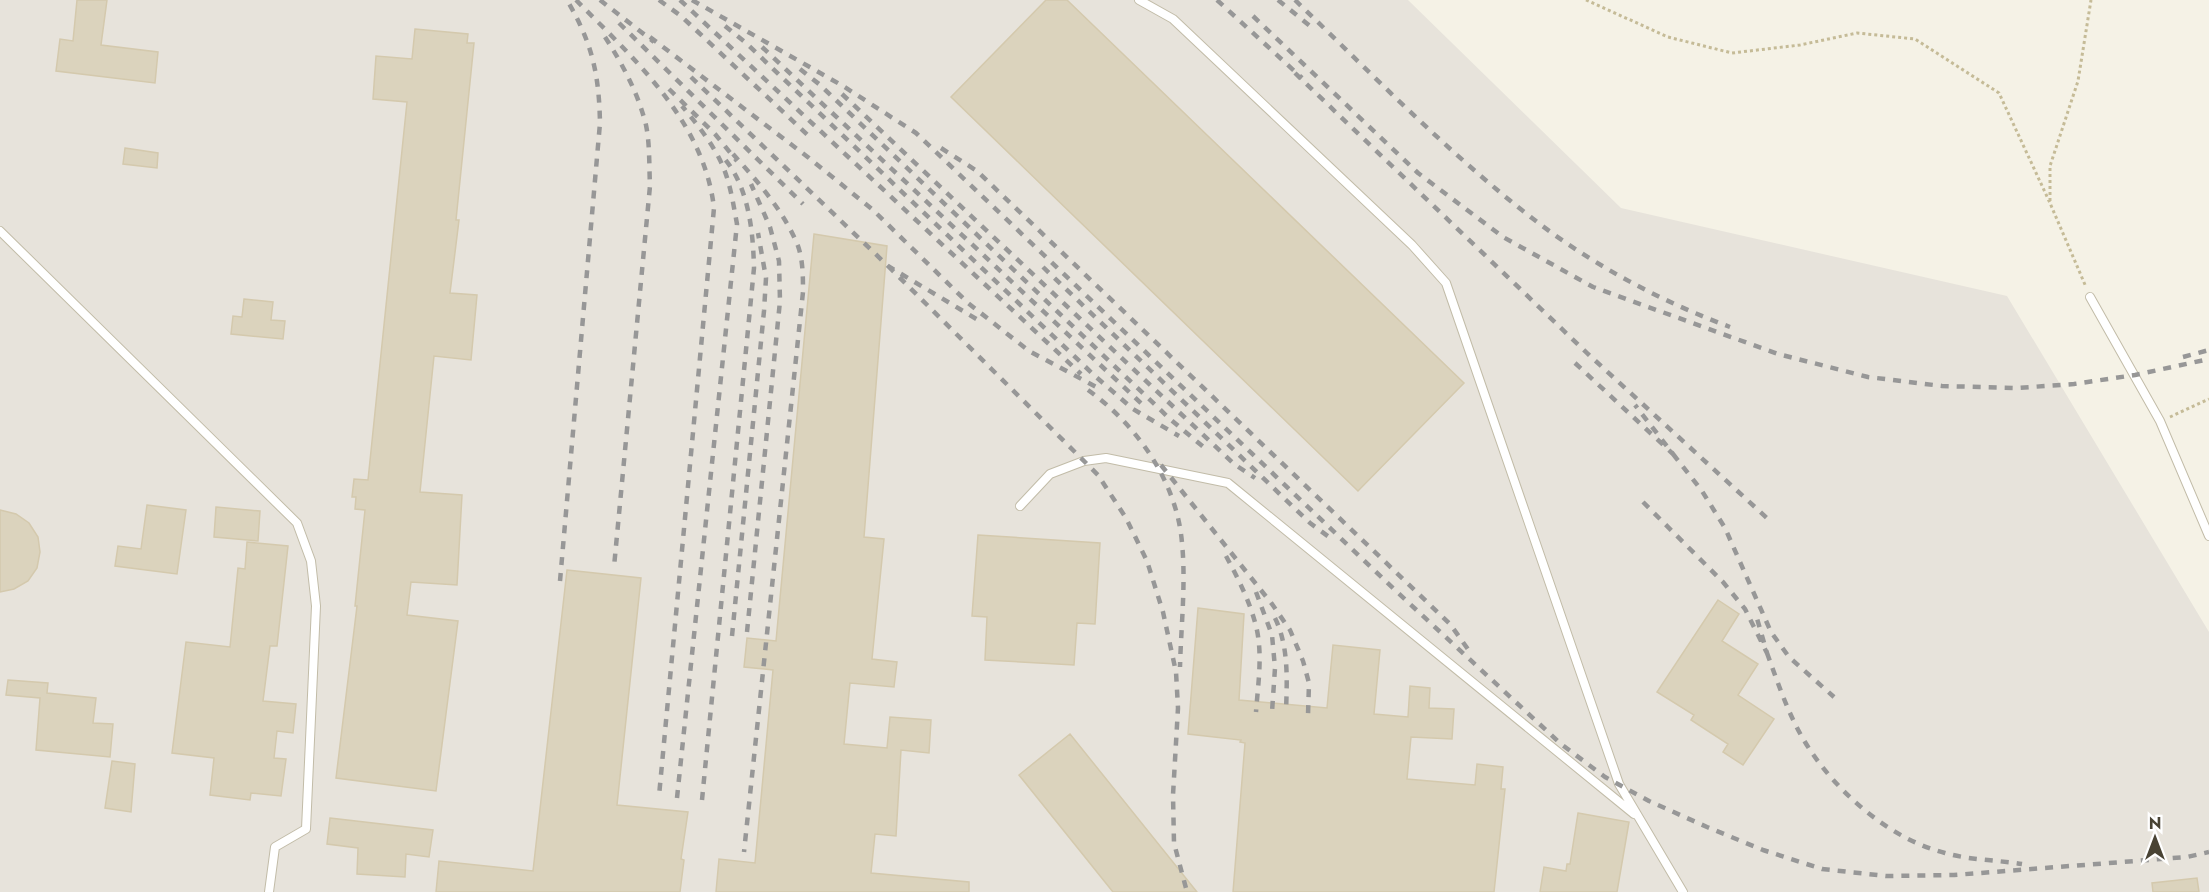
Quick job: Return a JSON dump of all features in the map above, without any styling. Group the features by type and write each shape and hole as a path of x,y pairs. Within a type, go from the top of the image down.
{"lane":[{"path":"1139,0 1173,19 1412,245 1446,284 1619,784 1683,892"},
{"path":"0,231 297,523 311,561 316,606 306,829 275,847 269,892"},
{"path":"2090,297 2160,421 2209,536"},
{"path":"1020,506 1050,474 1084,461 1106,458 1228,483 1639,819"}],"path":[{"path":"1586,0 1668,38 1732,54 1800,45 1857,33 1915,39 2000,93 2090,297"},
{"path":"2050,203 2050,166 2078,81 2091,0"},
{"path":"2160,421 2209,399"}],"shaded area":[{"path":"0,0 1408,0 1621,208 2007,296 2209,632 2209,892 0,892"}],"building":[{"path":"77,0 107,0 101,45 158,52 155,83 56,71 60,39 73,41"},
{"path":"1046,0 1067,0 1464,383 1358,491 951,97"},
{"path":"415,29 468,34 467,43 474,43 456,220 459,220 450,293 477,295 471,360 434,356 420,492 462,495 457,585 411,582 407,615 458,621 436,791 336,778 357,606 355,606 365,510 355,509 356,497 352,497 354,479 368,480 407,102 373,99 376,56 412,59"},
{"path":"125,148 158,153 157,168 123,164"},
{"path":"814,234 887,246 864,537 884,539 872,659 897,662 894,687 850,683 844,744 887,748 890,717 931,720 929,753 901,750 896,836 875,834 871,873 969,882 969,892 716,892 719,859 755,863 773,670 744,667 747,638 776,641"},
{"path":"244,299 273,302 271,320 285,321 283,339 231,334 233,316 242,317"},
{"path":"147,505 186,510 177,574 115,566 118,546 141,549"},
{"path":"216,507 260,511 258,541 214,537"},
{"path":"0,510 16,514 29,523 38,537 40,552 37,568 28,581 14,589 0,592"},
{"path":"978,535 1100,543 1095,624 1077,623 1074,665 985,660 987,617 972,616"},
{"path":"247,542 288,546 277,646 270,646 263,701 296,704 293,733 277,731 274,758 286,759 281,796 251,793 250,800 210,795 214,758 172,753 186,642 230,647 238,568 245,569"},
{"path":"567,570 641,578 617,805 688,812 681,859 684,860 680,892 436,892 439,861 533,871"},
{"path":"1718,600 1739,614 1722,641 1758,664 1738,695 1774,719 1743,765 1723,752 1728,744 1691,720 1694,715 1657,692"},
{"path":"1198,608 1244,614 1239,700 1327,708 1333,645 1380,650 1374,714 1408,717 1410,686 1430,688 1429,708 1454,709 1452,739 1411,737 1407,779 1475,785 1477,764 1503,767 1501,789 1505,789 1494,892 1233,892 1245,743 1240,742 1241,740 1188,734"},
{"path":"8,680 48,683 47,693 96,698 93,723 113,724 110,757 36,750 40,698 6,695"},
{"path":"1070,734 1197,892 1113,892 1019,775"},
{"path":"112,761 135,764 131,812 105,808"},
{"path":"1578,813 1629,822 1617,892 1540,892 1544,867 1566,871 1567,864 1570,864"},
{"path":"330,818 433,830 429,857 406,854 405,877 357,874 358,848 327,844"},
{"path":"2197,878 2199,892 2153,892 2152,883"}],"railway":[{"path":"560,581 600,123 596,73 583,30 567,0"},
{"path":"576,0 643,69 681,120 696,147 708,177 714,208 659,796"},
{"path":"600,0 654,42"},
{"path":"659,0 681,16 812,139"},
{"path":"680,0 1081,374"},
{"path":"692,0 843,86 916,133 1396,591 1561,744 1605,777 1649,801 1707,827 1763,850 1822,869 1886,876 1954,875 2187,857 2209,852"},
{"path":"1217,0 1302,78"},
{"path":"1278,0 1315,30"},
{"path":"1295,0 1440,140 1532,218 1578,251 1627,280 1730,327"},
{"path":"1253,16 1418,173 1503,237 1593,287 1778,354 1868,377 1942,386 2017,388 2074,384 2135,375 2209,359"},
{"path":"619,23 803,204"},
{"path":"725,26 746,43 1095,376 1133,409 1179,436"},
{"path":"605,37 629,79 643,113 648,140 650,186 614,567"},
{"path":"650,37 809,158 873,210 968,303 1029,351 1102,390"},
{"path":"762,47 1144,406"},
{"path":"800,69 819,84 1170,419 1207,450"},
{"path":"1295,73 1588,354 1768,519"},
{"path":"691,77 888,266 983,323"},
{"path":"669,89 715,134 737,161"},
{"path":"842,94 1234,464 1255,478"},
{"path":"677,798 737,224 729,184 720,160 698,125 682,106"},
{"path":"941,148 977,171 1450,624 1470,652"},
{"path":"733,154 778,209 792,233 800,251 803,280 744,852"},
{"path":"702,800 754,268 748,210 739,183 724,158"},
{"path":"747,632 780,301 779,261 770,227 751,184"},
{"path":"732,636 764,311 766,278 758,233"},
{"path":"888,266 1098,475 1126,518 1147,561 1163,612 1176,672 1178,708 1173,795 1174,843 1187,892"},
{"path":"1043,267 1310,523 1329,537"},
{"path":"2183,357 2209,350"},
{"path":"1575,363 1673,454 1635,405"},
{"path":"1088,390 1123,420 1138,438 1152,457 1172,498 1179,520 1183,558 1180,667"},
{"path":"1673,454 1702,491 1725,528 1771,632 1789,657 1834,697"},
{"path":"1161,465 1272,604 1290,630 1309,683 1308,715"},
{"path":"1643,502 1723,582 1745,609 1767,653 1756,615"},
{"path":"1226,556 1247,599 1258,637 1259,669 1256,712"},
{"path":"1256,592 1272,635 1275,668 1272,712"},
{"path":"1275,618 1285,652 1286,712"},
{"path":"1767,653 1788,709 1805,742 1831,778 1865,810 1884,824 1924,846 1964,857 2022,864"}]}
